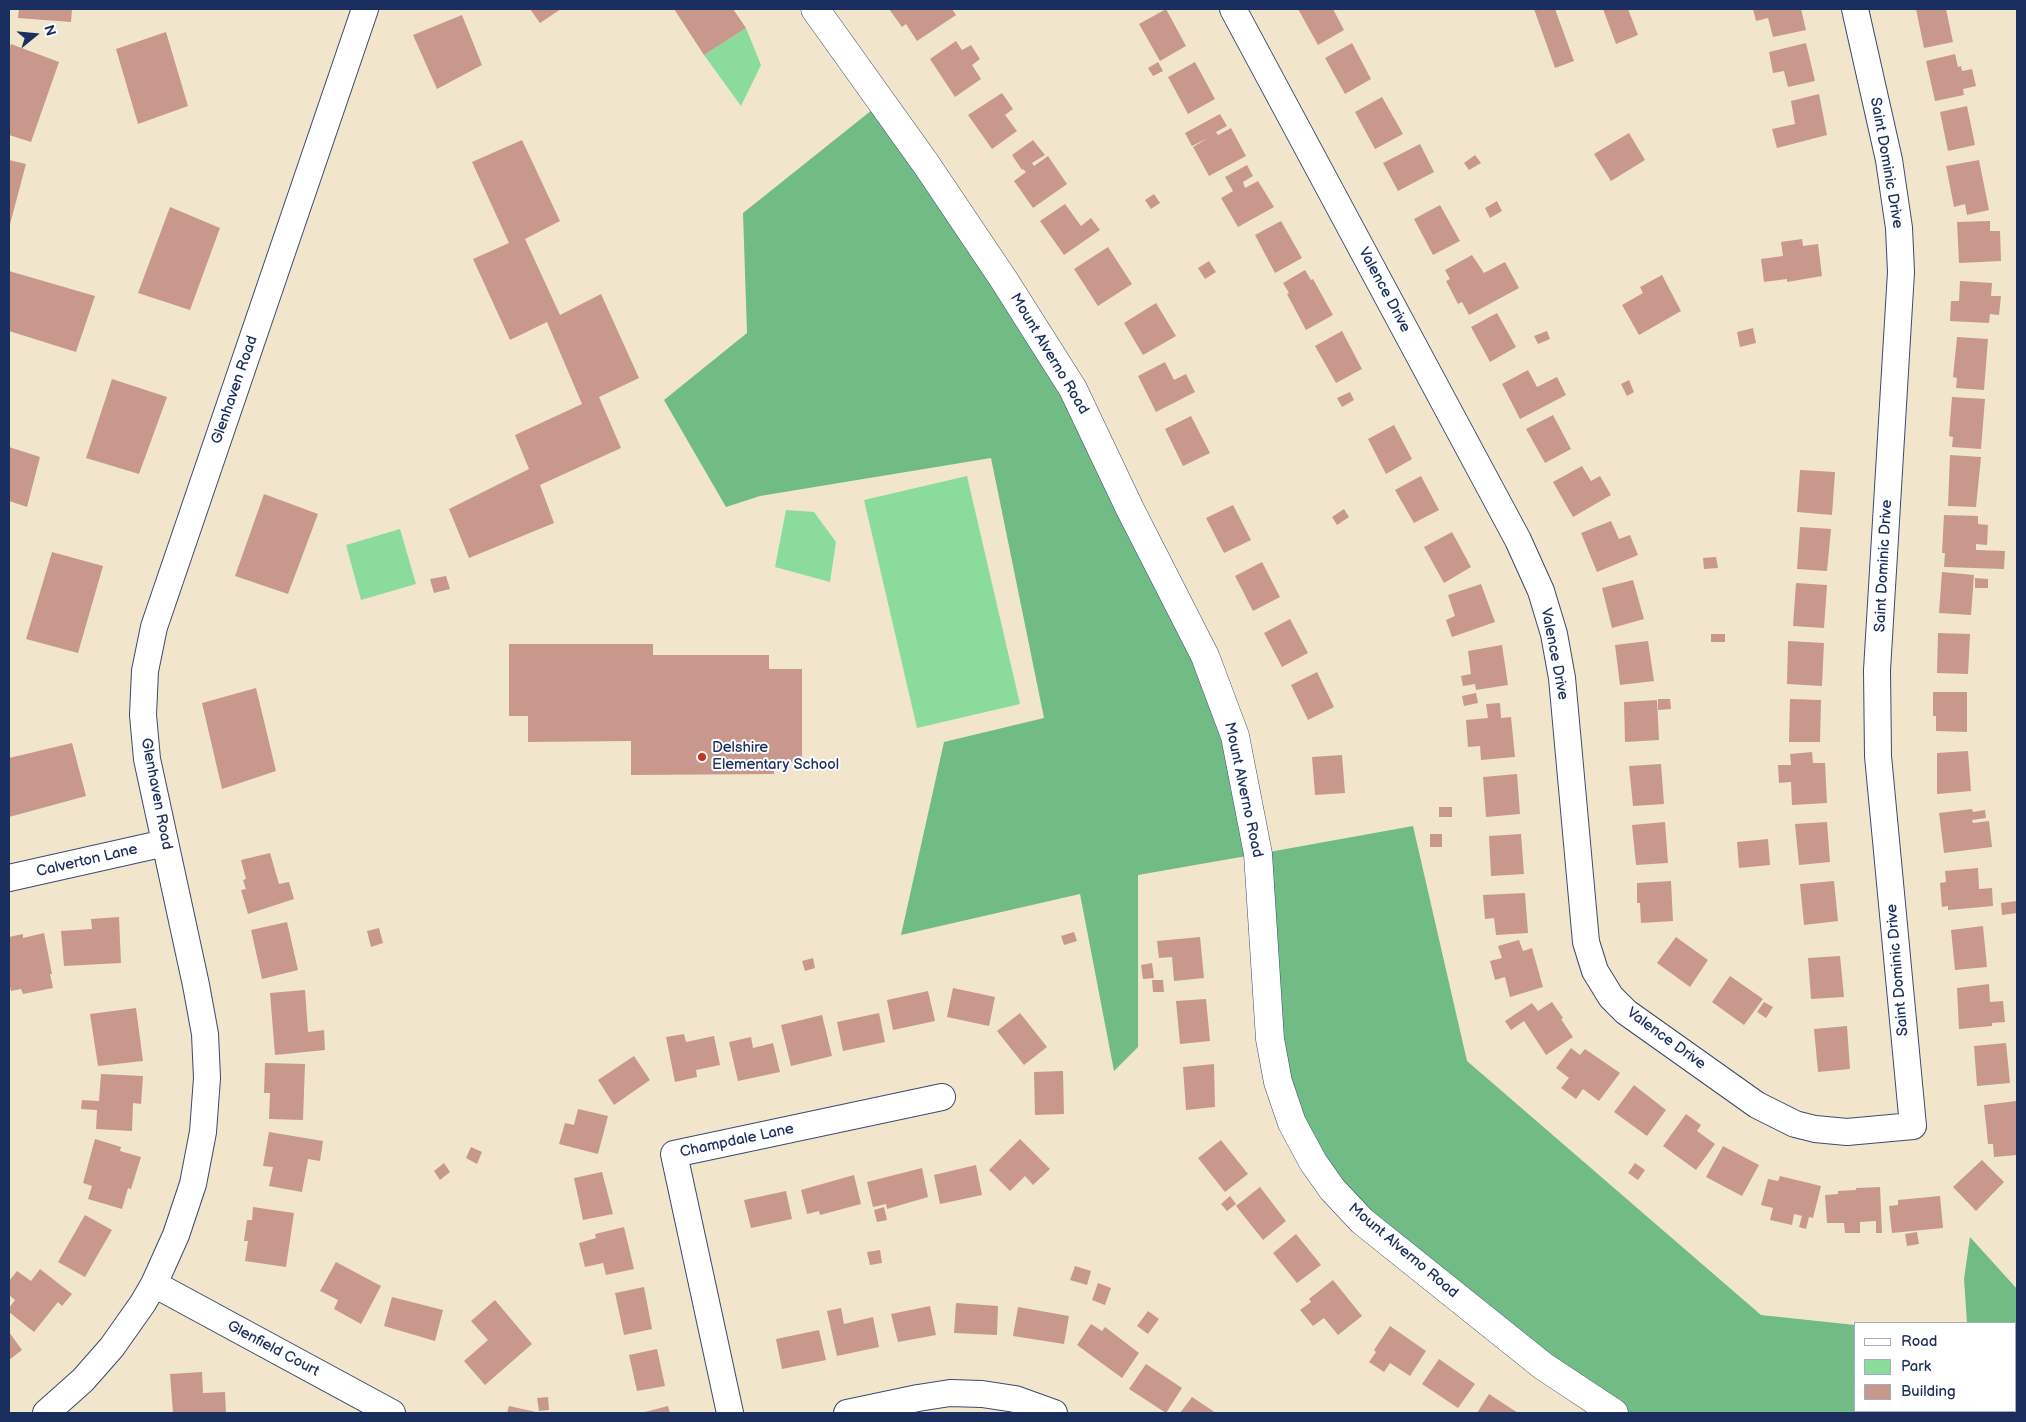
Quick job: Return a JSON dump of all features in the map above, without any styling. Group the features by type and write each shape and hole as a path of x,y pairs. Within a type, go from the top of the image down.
{"street":[{"name":"Glenhaven Road","path":"46,1413 83,1380 112,1347 154,1284 176,1235 193,1184 203,1132 207,1078 205,1034 146,759 143,715 145,671 154,627 366,9"},
{"name":"Mount Alverno Road","path":"815,9 926,164 1004,280 1073,389 1130,509 1205,656 1235,736 1258,854 1270,1039 1278,1082 1292,1123 1313,1162 1332,1189 1362,1221 1543,1366 1614,1413"},
{"name":"Valence Drive","path":"1233,9 1514,531 1541,591 1554,634 1562,678 1586,942 1595,971 1611,997 1626,1012 1757,1105 1775,1115 1815,1129 1847,1132 1913,1126"},
{"name":"Saint Dominic Drive","path":"1855,9 1889,160 1899,228 1900,278 1877,670 1878,756 1913,1126"},
{"name":"Calverton Lane","path":"9,878 164,843"},
{"name":"Champdale Lane","path":"730,1413 674,1154 942,1096"},
{"name":"Glenfield Court","path":"154,1284 392,1413"},
{"path":"847,1413 950,1393 982,1394 1015,1399 1054,1413"}],"green space":[{"path":"746,28 761,65 741,106 704,55"},
{"path":"882,102 1004,280 1205,656 1258,854 1138,875 1138,1047 1114,1071 1080,894 901,935 944,742 1044,718 991,458 760,496 726,507 664,400 747,333 743,213"},
{"path":"967,476 1020,704 917,728 864,500"},
{"path":"786,510 814,512 836,542 830,582 775,567"},
{"path":"400,529 416,584 361,600 346,545"},
{"path":"1413,826 1467,1061 1761,1315 1854,1325 1854,1412 2016,1412 2016,1322 1967,1322 1964,1279 1970,1237 2017,1289 2017,1413 1614,1413 1362,1221 1292,1123 1258,854"}],"building":[{"path":"19,9 72,9 71,22 18,18"},
{"path":"530,9 561,9 540,23"},
{"path":"674,9 733,9 746,28 704,55"},
{"path":"889,9 952,9 956,15 917,41 906,24 902,27"},
{"path":"1166,9 1186,46 1160,61 1139,24"},
{"path":"1298,9 1333,9 1344,30 1318,45"},
{"path":"1534,9 1555,9 1574,61 1555,68"},
{"path":"1603,9 1628,9 1638,35 1616,44"},
{"path":"1753,9 1801,9 1806,30 1773,37 1768,18 1756,21"},
{"path":"1916,9 1946,9 1953,42 1924,48"},
{"path":"462,15 482,65 437,89 413,35"},
{"path":"166,32 188,106 138,124 116,49"},
{"path":"956,41 962,50 971,45 980,59 972,65 981,79 955,97 930,59"},
{"path":"1352,43 1371,79 1345,94 1325,58"},
{"path":"1806,43 1815,81 1788,87 1784,71 1773,73 1769,52"},
{"path":"11,44 59,62 31,142 9,135 9,50"},
{"path":"1955,54 1958,67 1961,66 1962,71 1972,69 1976,86 1963,89 1964,95 1935,101 1926,61"},
{"path":"1158,62 1163,71 1153,76 1148,68"},
{"path":"1195,62 1215,99 1188,114 1168,77"},
{"path":"1002,93 1013,109 1005,115 1017,131 992,149 968,115"},
{"path":"1819,94 1827,135 1777,148 1772,129 1795,124 1791,101"},
{"path":"1382,97 1403,134 1375,149 1355,112"},
{"path":"1967,106 1975,145 1948,151 1940,112"},
{"path":"1220,114 1227,126 1216,132 1218,135 1231,128 1246,156 1209,176 1193,147 1208,138 1192,146 1185,133"},
{"path":"1629,133 1645,160 1611,181 1594,154"},
{"path":"522,140 560,221 525,239 560,315 601,294 639,378 599,397 621,448 540,485 554,523 469,558 449,509 529,469 515,435 582,404 547,322 510,340 473,259 509,243 472,162"},
{"path":"1033,140 1045,155 1032,163 1034,166 1048,156 1067,184 1033,208 1014,181 1026,172 1022,170 1012,155"},
{"path":"1420,144 1434,172 1398,191 1383,163"},
{"path":"1475,155 1481,163 1469,170 1464,163"},
{"path":"9,160 26,164 9,228"},
{"path":"1979,160 1989,210 1967,215 1965,204 1954,207 1946,166"},
{"path":"1247,165 1253,176 1243,182 1245,188 1258,181 1274,207 1238,227 1221,198 1233,191 1225,177"},
{"path":"1154,194 1160,203 1151,209 1145,200"},
{"path":"1497,201 1502,211 1490,218 1485,208"},
{"path":"1065,204 1081,226 1091,218 1100,230 1064,255 1040,221"},
{"path":"1440,205 1460,241 1433,255 1414,219"},
{"path":"170,207 220,228 190,310 138,293"},
{"path":"1281,221 1302,258 1275,273 1255,235"},
{"path":"1990,221 1990,231 2000,231 2001,261 1959,263 1957,222"},
{"path":"1802,239 1803,246 1818,244 1822,276 1787,282 1787,279 1764,282 1761,259 1783,256 1781,242"},
{"path":"1108,247 1132,284 1098,306 1074,269"},
{"path":"1472,255 1484,273 1505,262 1519,288 1469,315 1462,302 1458,304 1446,281 1450,279 1445,270"},
{"path":"1209,261 1216,272 1205,279 1198,268"},
{"path":"1305,270 1311,280 1313,279 1333,315 1306,330 1283,283"},
{"path":"9,271 95,296 76,352 9,331"},
{"path":"1662,275 1681,311 1639,335 1622,305 1643,293 1640,287"},
{"path":"1960,281 1992,283 1991,296 2001,296 1999,315 1990,314 1989,323 1950,321 1951,301 1959,301"},
{"path":"1156,303 1176,336 1143,355 1124,323"},
{"path":"1497,313 1516,347 1490,362 1471,327"},
{"path":"1753,328 1756,343 1740,347 1737,332"},
{"path":"1342,331 1362,369 1336,383 1315,346"},
{"path":"1547,331 1550,339 1538,344 1534,336"},
{"path":"1957,337 1988,339 1984,390 1956,388 1957,378 1953,377"},
{"path":"1165,362 1174,380 1186,374 1195,392 1156,412 1138,376"},
{"path":"1528,370 1537,387 1557,377 1566,395 1520,419 1502,384"},
{"path":"112,379 167,397 139,474 86,458"},
{"path":"1629,380 1634,392 1627,396 1621,384"},
{"path":"1350,392 1354,400 1342,407 1337,398"},
{"path":"1952,397 1985,399 1981,449 1952,447 1953,437 1949,436"},
{"path":"1553,415 1571,449 1545,463 1526,429"},
{"path":"1191,416 1210,453 1183,466 1165,429"},
{"path":"1394,425 1412,459 1386,474 1368,439"},
{"path":"9,447 40,457 27,507 9,501"},
{"path":"1950,455 1981,457 1976,507 1948,506"},
{"path":"1582,466 1591,481 1600,476 1611,495 1573,517 1553,482"},
{"path":"1800,470 1835,472 1832,515 1797,512"},
{"path":"1421,476 1439,510 1414,523 1395,490"},
{"path":"264,494 318,514 288,594 235,576"},
{"path":"1233,505 1251,540 1224,553 1206,518"},
{"path":"1344,509 1349,517 1337,525 1332,517"},
{"path":"1944,515 1978,516 1978,524 1988,525 1987,545 1976,544 1976,550 2005,551 2004,569 1944,567 1945,553 1942,553"},
{"path":"1611,521 1619,539 1630,535 1638,555 1597,572 1581,533"},
{"path":"1800,527 1831,529 1827,571 1797,569"},
{"path":"1452,532 1471,567 1444,583 1424,547"},
{"path":"52,552 103,566 78,653 26,639"},
{"path":"1716,557 1718,568 1704,569 1703,558"},
{"path":"1262,562 1280,597 1253,611 1235,576"},
{"path":"1942,572 1974,575 1971,615 1939,613"},
{"path":"446,576 450,589 434,593 430,579"},
{"path":"1975,578 1988,579 1988,588 1975,588"},
{"path":"1633,580 1644,619 1612,628 1602,588"},
{"path":"1796,583 1827,585 1824,628 1793,626"},
{"path":"1481,584 1495,622 1452,637 1446,620 1455,616 1448,595"},
{"path":"1290,619 1308,653 1282,667 1264,633"},
{"path":"1938,633 1970,634 1968,674 1937,673"},
{"path":"1711,634 1725,634 1725,642 1711,642"},
{"path":"1648,641 1654,681 1620,685 1615,645"},
{"path":"1788,641 1824,643 1822,686 1787,684"},
{"path":"509,644 653,644 653,655 769,655 769,669 802,669 802,762 774,762 774,774 631,775 631,741 528,742 528,716 509,716"},
{"path":"1502,645 1508,685 1476,690 1475,684 1463,686 1461,676 1471,674 1468,651"},
{"path":"1317,672 1334,707 1308,720 1291,685"},
{"path":"256,688 276,771 222,789 202,703"},
{"path":"1933,692 1967,692 1967,732 1936,731 1936,716 1933,716"},
{"path":"1476,693 1478,703 1464,706 1462,696"},
{"path":"1658,699 1670,699 1671,709 1658,710"},
{"path":"1790,699 1821,700 1820,742 1789,742"},
{"path":"1657,700 1659,740 1625,742 1624,702"},
{"path":"1500,703 1501,718 1511,717 1515,757 1481,760 1480,746 1468,747 1466,720 1488,718 1486,704"},
{"path":"72,743 86,796 9,817 9,758"},
{"path":"1968,751 1971,791 1937,794 1937,753"},
{"path":"1812,752 1813,763 1825,763 1827,803 1792,805 1791,782 1779,783 1778,765 1791,765 1790,754"},
{"path":"1342,755 1345,793 1315,795 1312,757"},
{"path":"1661,764 1664,804 1633,806 1629,766"},
{"path":"1517,774 1520,814 1486,817 1483,777"},
{"path":"1439,807 1452,807 1452,817 1439,817"},
{"path":"1972,809 1973,812 1985,810 1986,818 1972,820 1973,823 1989,821 1992,847 1944,853 1939,813"},
{"path":"1665,822 1668,863 1636,865 1632,825"},
{"path":"1827,822 1830,862 1799,865 1795,824"},
{"path":"1430,834 1442,834 1442,847 1430,847"},
{"path":"1521,834 1524,874 1491,876 1489,836"},
{"path":"1768,839 1770,865 1739,868 1737,842"},
{"path":"270,853 279,884 289,882 294,899 248,914 241,890 246,889 243,880 246,879 241,860"},
{"path":"1978,868 1979,889 1992,888 1993,906 1948,910 1948,906 1942,907 1940,883 1946,882 1945,871"},
{"path":"1671,881 1673,921 1641,923 1640,903 1637,903 1637,883"},
{"path":"1834,881 1838,921 1804,925 1800,884"},
{"path":"1525,893 1528,933 1496,935 1494,918 1485,919 1483,895"},
{"path":"2017,901 2017,913 2002,915 2001,903"},
{"path":"119,917 121,963 64,966 61,931 92,929 91,919"},
{"path":"287,922 298,970 262,979 251,930"},
{"path":"1983,926 1987,967 1955,970 1951,930"},
{"path":"379,928 383,943 371,947 367,931"},
{"path":"1074,932 1077,941 1064,945 1061,936"},
{"path":"44,933 53,988 23,994 21,989 11,991 9,983 9,937 23,934 23,938"},
{"path":"1200,937 1204,978 1174,981 1172,957 1159,958 1157,941"},
{"path":"1676,937 1708,960 1690,987 1657,963"},
{"path":"1519,940 1523,951 1532,948 1543,987 1510,997 1505,977 1495,980 1490,961 1502,958 1498,946"},
{"path":"1840,956 1844,997 1811,999 1808,958"},
{"path":"813,958 815,968 805,971 802,961"},
{"path":"1152,963 1154,978 1143,979 1141,965"},
{"path":"1730,976 1763,999 1744,1025 1712,1002"},
{"path":"1152,980 1163,980 1164,992 1153,992"},
{"path":"1989,984 1990,1002 2003,1001 2005,1022 1992,1023 1992,1026 1959,1029 1957,988"},
{"path":"953,988 995,997 989,1026 947,1017"},
{"path":"305,990 308,1032 324,1030 325,1050 275,1055 270,993"},
{"path":"928,991 935,1021 893,1030 887,1000"},
{"path":"1206,999 1210,1041 1180,1044 1176,1001"},
{"path":"1552,1002 1573,1037 1546,1055 1524,1021 1511,1030 1505,1021 1532,1003 1538,1011"},
{"path":"1764,1002 1773,1007 1766,1018 1757,1012"},
{"path":"136,1008 143,1061 98,1066 90,1014"},
{"path":"879,1013 885,1042 843,1051 837,1022"},
{"path":"1020,1013 1047,1047 1024,1065 997,1031"},
{"path":"822,1015 832,1056 791,1066 781,1025"},
{"path":"1847,1026 1850,1069 1818,1072 1814,1029"},
{"path":"684,1034 686,1042 714,1036 720,1065 696,1070 697,1077 675,1082 666,1037"},
{"path":"751,1037 753,1048 773,1043 780,1072 738,1081 729,1042"},
{"path":"2006,1043 2010,1083 1977,1086 1974,1046"},
{"path":"1571,1048 1580,1055 1585,1049 1620,1073 1599,1101 1583,1089 1576,1099 1561,1088 1569,1078 1556,1068"},
{"path":"634,1056 650,1080 614,1105 598,1080"},
{"path":"265,1063 305,1064 303,1120 269,1119 270,1093 264,1093"},
{"path":"1214,1064 1215,1107 1186,1110 1183,1067"},
{"path":"1063,1071 1064,1114 1035,1115 1034,1072"},
{"path":"101,1074 143,1076 141,1104 133,1103 132,1131 96,1129 97,1110 81,1109 82,1100 99,1101"},
{"path":"1634,1085 1666,1110 1647,1136 1614,1112"},
{"path":"2016,1101 2017,1155 1994,1157 1993,1144 1988,1144 1984,1105"},
{"path":"578,1109 608,1116 598,1154 559,1144 565,1123 574,1125"},
{"path":"1686,1114 1701,1125 1697,1131 1715,1144 1696,1170 1663,1146"},
{"path":"269,1132 323,1141 320,1161 308,1159 302,1192 269,1186 273,1167 263,1166"},
{"path":"95,1139 121,1147 120,1151 141,1157 131,1189 128,1188 122,1209 88,1199 92,1186 83,1183"},
{"path":"1020,1139 1050,1169 1033,1185 1025,1176 1010,1191 989,1170"},
{"path":"1221,1140 1248,1174 1225,1192 1198,1158"},
{"path":"1723,1146 1759,1165 1742,1196 1706,1177"},
{"path":"471,1147 482,1152 477,1164 466,1158"},
{"path":"1982,1160 2004,1182 1976,1211 1953,1187"},
{"path":"444,1163 450,1172 440,1180 434,1171"},
{"path":"1635,1163 1645,1170 1638,1180 1628,1173"},
{"path":"976,1165 982,1195 940,1204 934,1175"},
{"path":"922,1168 928,1197 887,1209 886,1204 873,1207 867,1182"},
{"path":"602,1172 613,1214 583,1220 574,1178"},
{"path":"854,1175 861,1204 820,1215 819,1211 807,1214 801,1190"},
{"path":"1780,1176 1821,1186 1813,1218 1809,1217 1806,1229 1799,1227 1802,1216 1794,1214 1792,1225 1770,1220 1773,1208 1761,1205 1768,1179 1778,1181"},
{"path":"1260,1187 1286,1221 1263,1240 1236,1206"},
{"path":"1880,1187 1882,1233 1876,1233 1876,1221 1860,1222 1860,1233 1845,1233 1844,1223 1827,1223 1825,1195 1838,1194 1838,1191 1856,1190 1856,1188"},
{"path":"786,1191 792,1219 751,1228 744,1200"},
{"path":"1230,1196 1236,1204 1227,1211 1221,1204"},
{"path":"1940,1196 1943,1228 1892,1233 1889,1206 1898,1205 1898,1200"},
{"path":"253,1207 294,1213 286,1267 245,1261 248,1241 244,1241 247,1220 252,1220"},
{"path":"884,1207 887,1220 877,1222 874,1210"},
{"path":"85,1215 112,1230 85,1277 58,1262"},
{"path":"624,1227 634,1269 606,1275 603,1263 585,1267 579,1243 596,1238 595,1234"},
{"path":"1917,1232 1919,1244 1907,1246 1905,1234"},
{"path":"1296,1234 1321,1265 1297,1283 1273,1253"},
{"path":"880,1250 882,1263 870,1265 867,1252"},
{"path":"336,1262 381,1286 361,1324 334,1309 338,1300 320,1291"},
{"path":"1075,1266 1091,1271 1087,1285 1070,1280"},
{"path":"40,1269 72,1294 62,1306 58,1302 34,1332 9,1312 9,1308 15,1300 9,1295 9,1281 17,1271 31,1281"},
{"path":"1333,1280 1362,1316 1338,1335 1324,1318 1313,1326 1300,1310 1311,1302 1309,1299"},
{"path":"1098,1283 1111,1288 1105,1305 1092,1300"},
{"path":"644,1287 652,1329 624,1335 615,1293"},
{"path":"392,1297 443,1310 435,1341 384,1326"},
{"path":"495,1300 532,1344 485,1385 464,1361 488,1340 471,1321"},
{"path":"956,1303 998,1306 997,1335 954,1333"},
{"path":"930,1306 936,1335 898,1342 891,1314"},
{"path":"1018,1307 1069,1316 1064,1344 1013,1336"},
{"path":"841,1308 844,1324 873,1317 879,1347 837,1356 827,1311"},
{"path":"1148,1311 1159,1319 1148,1334 1137,1326"},
{"path":"1091,1324 1102,1331 1105,1327 1139,1353 1122,1378 1077,1345"},
{"path":"1390,1326 1426,1351 1410,1376 1390,1363 1384,1372 1369,1362 1376,1352 1374,1350"},
{"path":"819,1330 826,1360 782,1369 776,1339"},
{"path":"9,1332 22,1350 9,1360"},
{"path":"657,1349 665,1386 637,1391 629,1355"},
{"path":"1439,1359 1475,1384 1458,1408 1422,1384"},
{"path":"1146,1364 1182,1388 1166,1413 1129,1389"},
{"path":"202,1372 203,1393 225,1392 226,1413 173,1413 170,1374"},
{"path":"1489,1394 1518,1413 1477,1413"},
{"path":"548,1397 549,1410 539,1411 537,1398"},
{"path":"1192,1397 1216,1413 1180,1413"},
{"path":"509,1406 536,1412 536,1413 507,1413"},
{"path":"668,1406 670,1413 641,1413"}],"place":[{"name":"Delshire Elementary School","path":"702,757"}]}
